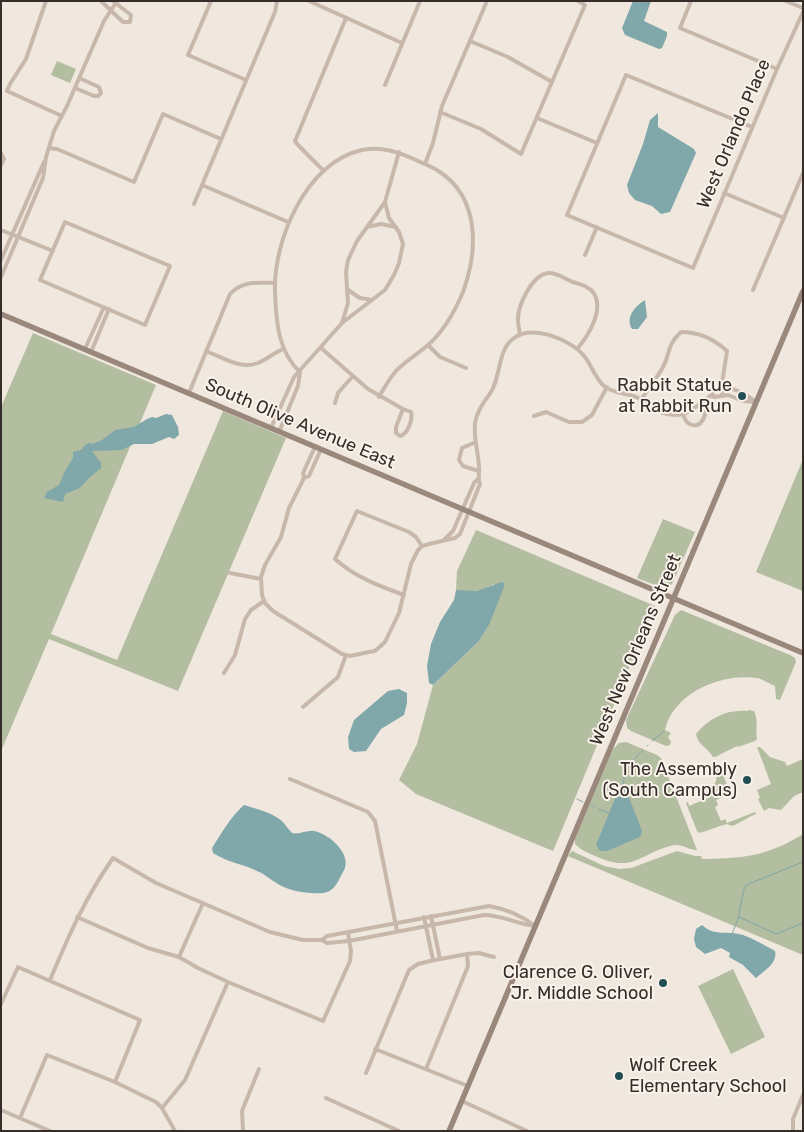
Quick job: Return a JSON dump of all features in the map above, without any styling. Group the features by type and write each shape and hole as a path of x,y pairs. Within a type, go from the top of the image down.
{"street":[{"path":"46,1 26,59 7,91 62,116"},
{"path":"1,277 43,178 46,158 54,131 110,10 115,2 131,15 130,22 123,22 110,10 102,1"},
{"path":"211,1 188,56 246,80"},
{"path":"194,204 275,12 277,1"},
{"path":"309,1 402,43"},
{"path":"384,86 420,1"},
{"path":"425,164 433,143 440,112 487,1"},
{"path":"440,112 481,129 520,154 585,5 578,1"},
{"path":"691,1 680,28 776,69"},
{"path":"786,1 803,10"},
{"name":"West Orlando Place","path":"597,228 693,268 776,69 803,10"},
{"path":"324,172 295,141 346,18"},
{"path":"470,41 508,57 552,82"},
{"path":"585,255 597,228 567,215 626,75 752,128"},
{"path":"75,88 94,96 98,96 101,93 99,87 79,78"},
{"path":"49,148 58,149 134,182 163,114 221,139"},
{"path":"537,118 597,143"},
{"path":"300,372 290,362 283,349 276,308 275,283 279,252 288,222 303,196 324,172 346,156 357,151 373,149 399,152 438,171 456,186 471,216 473,250 465,285 451,316 428,345 397,370 379,397"},
{"path":"342,323 348,303 347,264 354,246 385,202 399,152"},
{"path":"1,165 4,159 2,154"},
{"path":"1,260 36,176 46,158"},
{"path":"753,290 803,173"},
{"path":"202,185 288,222"},
{"path":"724,193 784,218"},
{"path":"271,428 290,383 342,323 384,290 399,263 402,238 389,218 385,202"},
{"path":"65,222 170,266 145,324 40,280 53,251 65,222"},
{"path":"367,227 381,224 396,227"},
{"path":"1,230 53,251"},
{"path":"520,334 518,315 530,285 542,275 556,274 572,282 584,285 594,294 597,301 596,314 586,339 577,349"},
{"path":"188,393 227,299 234,289 246,283 275,283"},
{"path":"348,290 360,298 372,300"},
{"name":"West New Orleans Street","path":"449,1131 803,291"},
{"path":"88,351 104,307"},
{"path":"88,351 109,309"},
{"name":"South Olive Avenue East","path":"1,314 674,599"},
{"path":"318,448 303,473 304,478 289,508 281,537 265,565 260,579 262,595 264,601 273,611 310,632 335,650 350,656 375,650 386,642 399,613 411,564 418,550 422,546 455,538 460,534 480,484 478,480 479,471 474,424 477,412 495,385 502,353 507,344 520,334 534,331 544,333 570,344 584,356 603,385 638,398 662,413 671,415 683,414 712,396 713,392 722,388 740,391 756,402"},
{"path":"641,401 649,385 664,365 670,345 681,332 696,333 717,342 728,351 722,395"},
{"path":"428,345 440,356 466,368"},
{"path":"321,348 352,377 379,397 403,410 410,410 412,416 407,431 404,435 400,436 396,434 395,429 403,410"},
{"path":"206,351 248,366 261,362 283,349"},
{"path":"279,432 298,386 300,372"},
{"path":"335,403 338,393 352,377"},
{"path":"534,416 546,412 569,422 582,422 592,415 606,387"},
{"path":"737,398 740,391"},
{"path":"712,396 722,395 743,401 756,402"},
{"path":"683,414 684,419 690,426 699,425 705,413 700,404"},
{"path":"476,442 462,448 459,460 463,466 479,471"},
{"path":"304,478 309,476 314,466 318,448"},
{"path":"308,463 314,466"},
{"path":"444,541 453,531 474,483 478,480"},
{"path":"469,494 476,497"},
{"path":"404,595 358,576 335,560 357,511 409,532 416,537 422,546"},
{"path":"230,573 260,579"},
{"path":"674,599 802,653"},
{"path":"224,674 235,655 245,619 252,610 264,601"},
{"path":"303,707 338,677 346,655"},
{"path":"290,779 368,812 375,821 397,931"},
{"path":"50,980 77,917 94,886 113,858 156,883 203,904 270,932 304,940 322,940 327,943 349,941 473,917 495,915 522,925 535,926"},
{"path":"179,958 203,904"},
{"path":"322,940 327,936 394,922 489,906 524,918 535,926"},
{"path":"495,915 498,908"},
{"path":"431,916 440,959"},
{"path":"77,917 148,948 179,958 228,982 323,1021 350,961 348,933"},
{"path":"424,917 433,960"},
{"path":"430,944 436,942"},
{"path":"366,1073 409,970 418,964 467,954 479,953 494,957"},
{"path":"426,1069 468,966 467,954"},
{"path":"1,1004 18,967 140,1020 115,1082"},
{"path":"162,1108 185,1080 228,982"},
{"path":"375,1049 468,1086"},
{"path":"20,1118 47,1056 115,1082 156,1102 162,1108 175,1131"},
{"path":"243,1131 242,1111 259,1069"},
{"path":"793,1131 793,1119 803,1094"},
{"path":"326,1098 399,1131"},
{"path":"462,1101 527,1131"},
{"path":"1,1110 50,1131"}],"green space":[{"path":"57,61 76,69 70,83 51,75"},
{"path":"33,333 156,385 51,634 117,660 223,411 286,438 178,691 49,639 1,751 1,407"},
{"path":"803,459 803,591 756,572"},
{"path":"663,519 695,532 672,584 665,589 637,578"},
{"path":"476,530 655,606 553,851 416,794 399,780 417,744 433,685 479,641 489,625 494,584 475,591 456,590 457,571"},
{"path":"681,610 790,655 795,658 796,662 780,700 776,699 775,686 759,679 743,677 729,679 714,682 701,688 678,705 670,717 665,730 671,733 668,737 671,742 670,745 666,746 631,731 627,728 626,720 675,615"},
{"path":"754,711 757,722 757,739 713,757 699,741 696,734 707,723 719,716 726,713"},
{"path":"626,742 661,758 697,850 674,845 628,863 619,863 595,856 582,850 575,844 575,839 613,749 619,743"},
{"path":"757,747 760,747 770,757 785,762 787,766 803,759 803,792 794,796 781,810 769,808 764,811 758,799 760,798 757,790 771,784"},
{"path":"718,763 730,792 716,800 718,805 715,807 721,821 725,819 727,823 755,812 756,814 732,826 727,824 700,833 697,831 686,803 688,802 689,806 710,797 709,794 716,781"},
{"path":"803,834 803,955 568,856 572,851 604,866 619,869 631,868 677,851 701,856 702,859 732,858 756,854 779,847"},
{"path":"733,969 765,1037 731,1054 698,986"}],"water":[{"path":"633,1 651,1 644,21 667,32 662,48 659,49 625,35 622,28"},
{"path":"658,113 658,127 694,149 696,153 670,212 661,214 652,206 635,200 629,193 627,185 650,120"},
{"path":"645,300 647,317 638,329 632,329 630,316 638,305"},
{"path":"166,414 172,415 178,427 179,435 174,439 169,437 152,444 134,444 122,450 92,451 101,463 101,468 80,488 65,494 63,502 44,498 47,492 59,485 73,458 73,452 81,450 85,445 102,440 115,430 134,427 147,419"},
{"path":"502,582 504,587 489,625 479,641 433,685 429,683 427,666 431,644 440,622 454,600 456,590 476,591"},
{"path":"399,689 407,693 404,715 381,729 366,751 354,752 349,749 348,737 354,720 388,691"},
{"path":"626,790 642,831 640,837 607,851 600,851 596,845 617,794 620,791"},
{"path":"244,805 273,815 282,821 292,833 314,831 327,836 333,841 343,853 346,866 335,887 325,893 294,890 284,887 260,872 213,853 212,848 235,814"},
{"path":"702,925 716,932 743,935 775,951 772,963 756,978 743,965 729,957 730,953 721,948 705,954 696,947 694,939 696,929"}],"waterway":[{"path":"652,741 664,731"},
{"path":"623,791 626,772 634,759 643,750"},
{"path":"577,799 583,802"},
{"path":"591,805 595,807"},
{"path":"599,809 609,813"},
{"path":"732,934 738,919 746,885 803,862"},
{"path":"739,917 776,934 803,923"}],"place":[{"name":"Rabbit Statue at Rabbit Run","path":"742,396"},
{"name":"The Assembly (South Campus)","path":"747,780"},
{"name":"Clarence G. Oliver, Jr. Middle School","path":"663,983"},
{"name":"Wolf Creek Elementary School","path":"619,1076"}]}
